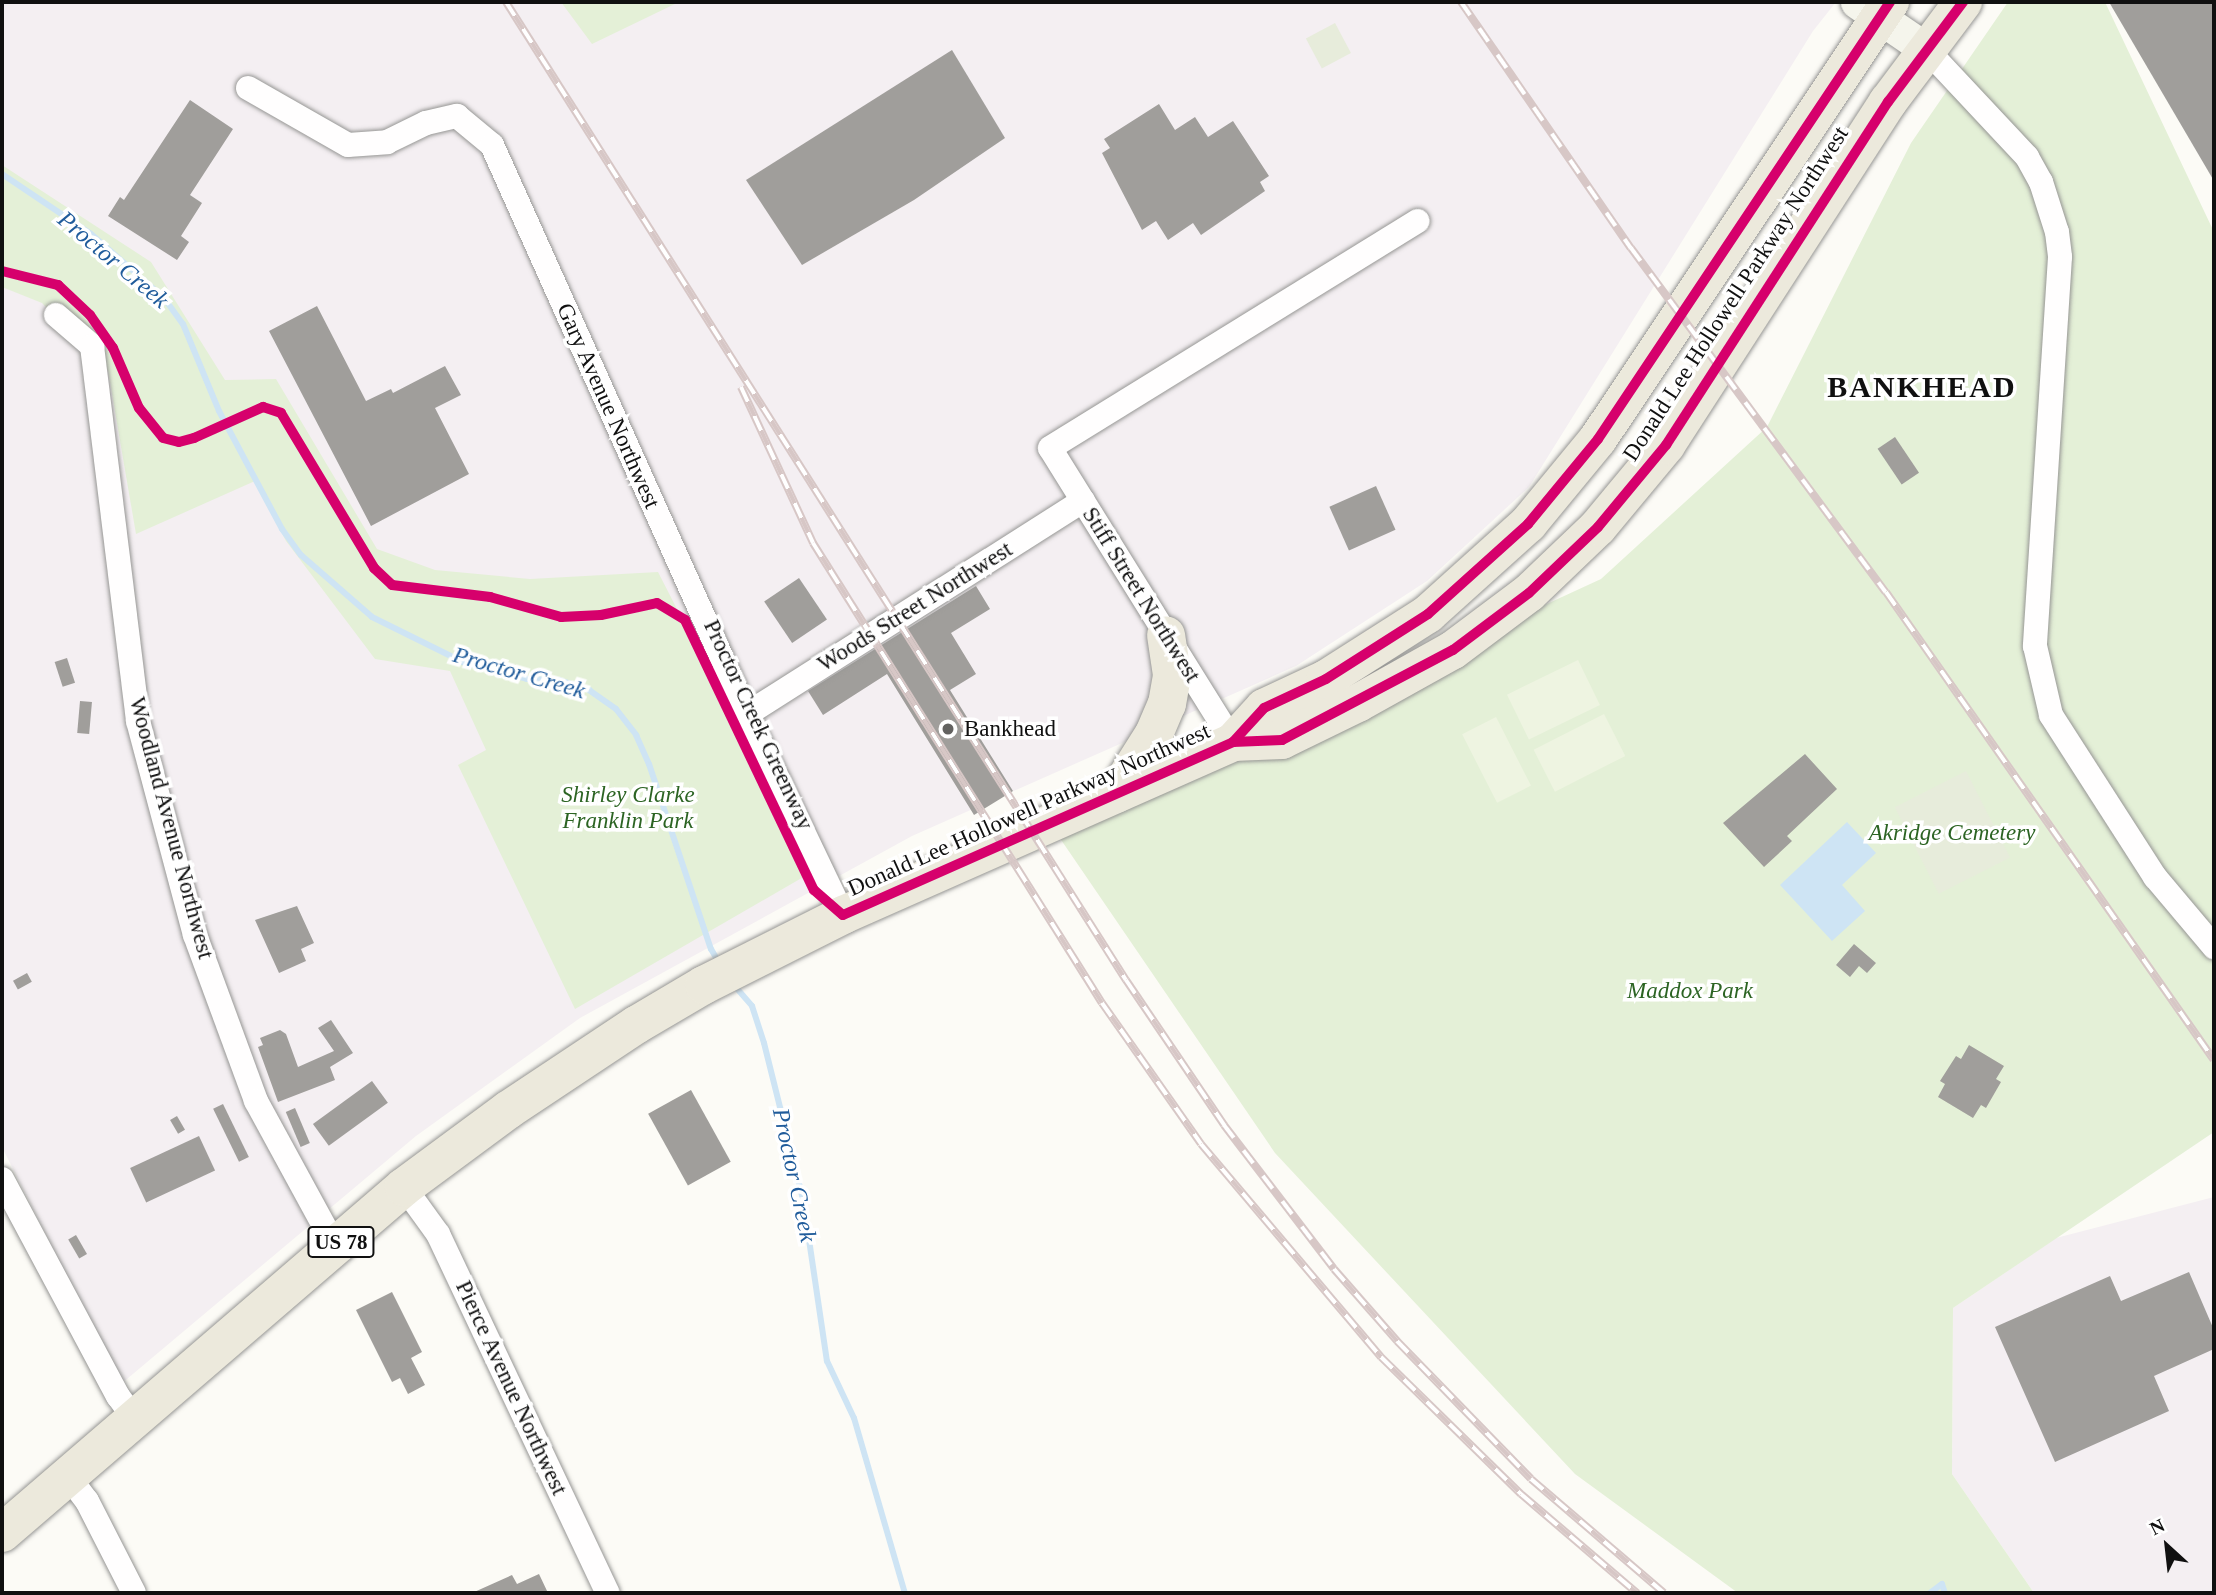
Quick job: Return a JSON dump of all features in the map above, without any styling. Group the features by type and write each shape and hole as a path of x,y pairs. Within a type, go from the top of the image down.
{"main road":[{"name":"Donald Lee Hollowell Parkway Northwest","path":"2,1532 404,1187 508,1110 704,985 843,915 1233,743 1282,740 1406,678 1520,600 1598,527 1666,445 1926,49 1963,2"},
{"name":"Donald Lee Hollowell Parkway Northwest","path":"1233,743 1264,708 1326,679 1428,614 1528,524 1598,439 1876,6"},
{"path":"1876,6 1926,49"},
{"path":"1116,794 1154,734 1167,704 1171,676 1166,635"}],"street":[{"path":"1926,49 1984,106 2027,157 2041,182 2057,232 2060,257 2035,646 2051,715 2155,877 2214,947"},
{"name":"Gary Avenue Northwest","path":"248,88 348,145 387,142 426,123 457,116 492,145 747,714 843,915"},
{"name":"Stiff Street Northwest","path":"1233,743 1050,448 1417,222"},
{"name":"Woodland Avenue Northwest","path":"56,315 92,346 138,721 195,935 256,1101 335,1247"},
{"name":"Woods Street Northwest","path":"747,714 1083,501"},
{"path":"2,1179 118,1396 135,1419"},
{"name":"Pierce Avenue Northwest","path":"404,1187 438,1234 608,1593"},
{"path":"68,1476 87,1501 134,1593"}],"shaded area":[{"path":"2,2 1836,2 1813,31 1529,487 1427,581 1296,666 912,836 580,1018 416,1136 121,1384 2,1147"},
{"path":"2214,1197 2214,1593 2034,1593 1952,1474 1953,1308 2056,1238"}],"green space":[{"path":"561,2 679,2 592,44"},
{"name":"Maddox Park","path":"2008,2 2105,2 2214,232 2214,1132 1953,1308 1952,1474 2034,1593 1738,1593 1575,1474 1275,1153 1055,831 1601,579 1767,427 1911,143"},
{"path":"1335,23 1351,53 1322,69 1306,38"},
{"name":"Shirley Clarke Franklin Park","path":"2,165 151,262 225,380 276,379 377,549 435,570 530,579 658,572 812,872 575,1009 458,765 486,750 450,671 375,659 286,541 255,481 136,534 108,371 42,303 2,287"},
{"path":"1578,660 1600,705 1529,740 1507,695"},
{"path":"1604,714 1625,756 1555,792 1534,750"},
{"path":"1496,717 1531,786 1497,803 1462,734"},
{"name":"Akridge Cemetery","path":"1966,771 2010,857 1939,894 1895,807"}],"water":[{"path":"1847,822 1876,853 1842,885 1865,911 1832,941 1780,885"}],"building":[{"path":"2109,2 2214,2 2214,181"},
{"path":"952,50 1005,138 914,200 802,265 746,180"},
{"path":"190,100 233,129 190,195 202,203 181,236 189,242 177,260 108,216 120,197 124,200"},
{"path":"1159,104 1175,130 1195,117 1208,137 1233,121 1269,176 1260,182 1265,191 1201,235 1193,223 1168,240 1156,221 1142,230 1102,153 1110,148 1104,139"},
{"path":"317,306 366,401 391,389 393,393 445,366 461,395 435,408 469,474 371,526 269,331"},
{"path":"1895,437 1919,473 1902,484 1878,449"},
{"path":"1376,486 1396,530 1349,551 1329,507"},
{"path":"799,578 827,619 792,643 764,601"},
{"path":"976,586 990,609 951,633 976,674 950,690 1013,791 974,815 887,674 823,715 808,691"},
{"path":"67,658 75,683 63,687 55,662"},
{"path":"80,701 92,702 89,734 77,733"},
{"path":"1805,754 1837,789 1787,836 1792,841 1764,867 1723,823"},
{"path":"297,906 314,943 301,949 306,961 279,973 255,920"},
{"path":"1854,944 1876,963 1867,973 1859,966 1850,977 1836,965"},
{"path":"27,973 32,982 18,990 13,981"},
{"path":"331,1020 353,1053 330,1067 335,1080 278,1102 258,1047 263,1045 260,1038 280,1030 286,1034 298,1067 334,1051 318,1028"},
{"path":"1969,1045 2004,1066 1996,1079 2001,1082 1986,1108 1981,1105 1973,1118 1938,1097 1945,1084 1940,1081 1956,1056 1961,1059"},
{"path":"372,1081 388,1103 329,1146 313,1124"},
{"path":"691,1090 731,1162 688,1185 648,1114"},
{"path":"223,1104 249,1157 239,1162 213,1109"},
{"path":"295,1108 310,1143 301,1147 286,1112"},
{"path":"177,1116 185,1130 178,1134 170,1120"},
{"path":"199,1136 215,1170 146,1203 130,1168"},
{"path":"76,1235 87,1254 79,1259 68,1240"},
{"path":"2189,1272 2214,1330 2214,1349 2154,1376 2169,1411 2055,1462 1995,1327 2110,1276 2121,1301"},
{"path":"392,1292 422,1352 411,1358 425,1385 408,1394 400,1378 392,1382 356,1310"},
{"path":"539,1574 548,1593 472,1593 512,1575 517,1584"}],"waterway":[{"name":"Proctor Creek","path":"2,174 91,234 164,298 183,324 219,411 282,529 301,555 372,617 463,662 527,679 559,680 589,690 616,709 636,735 649,764 711,949 719,963"},
{"name":"Proctor Creek","path":"733,984 752,1006 764,1043 803,1199 827,1361 854,1418 905,1593"},
{"name":"Proctor Creek","path":"1930,1593 1942,1584 1945,1593"}],"railway":[{"path":"506,2 1126,980 1224,1125 1334,1269 1397,1341 1531,1479 1664,1593"},
{"path":"1461,2 1631,248 1886,592 2214,1060"},
{"path":"741,387 813,543 1102,1003 1201,1144 1381,1357 1521,1494 1637,1593"}],"cycle path":[{"path":"1233,742 1264,708 1326,679 1428,614 1528,524 1598,439 1890,2"},
{"name":"Proctor Creek Greenway","path":"2,271 58,285 90,315 113,348 139,408 163,438 179,442 194,438 263,407 281,413 374,568 392,585 490,597 561,617 601,615 657,603 685,620 814,890 843,915 1233,742 1282,740 1453,650 1529,593 1598,527 1666,445 1888,102 1963,2"}],"place":[{"name":"Bankhead","path":"948,729"}],"district":[{"name":"BANKHEAD","path":"1922,387"}]}
